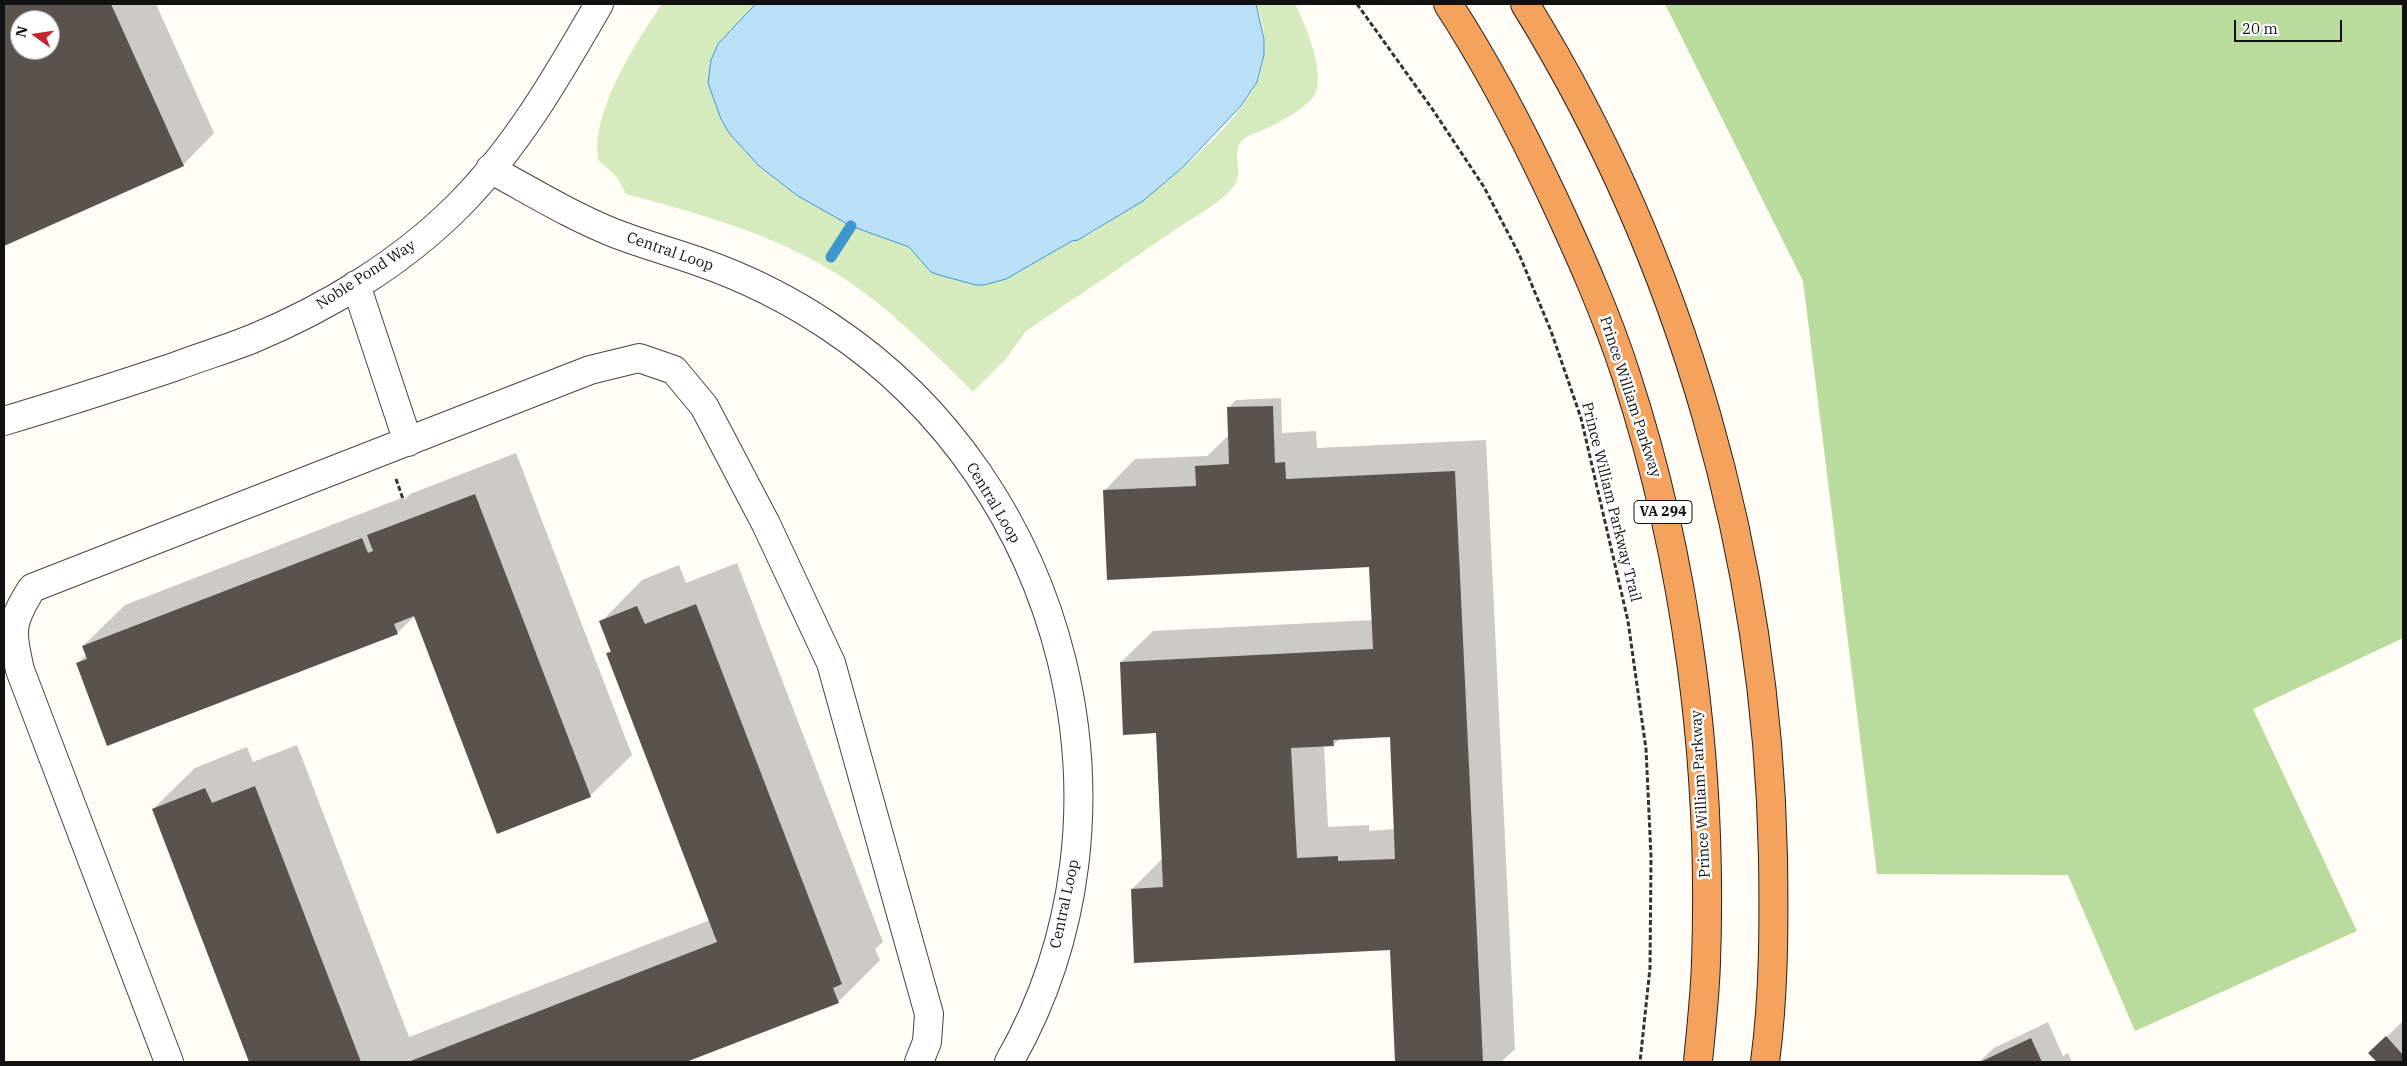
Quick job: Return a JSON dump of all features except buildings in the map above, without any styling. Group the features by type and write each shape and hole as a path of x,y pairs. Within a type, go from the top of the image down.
{"highway":[{"name":"Prince William Parkway","path":"1448,4 1527,142 1587,270 1626,374 1657,480 1684,610 1697,711 1705,836 1706,895 1706,963 1698,1062"},
{"path":"1525,4 1598,133 1645,236 1678,321 1720,459 1746,578 1763,698 1772,818 1774,933 1765,1062"}],"street":[{"name":"Noble Pond Way","path":"4,421 89,396 252,339 294,320 356,286 424,238 459,205 512,143 550,89 599,4"},
{"name":"Central Loop","path":"490,169 587,222 616,234 702,262 746,280 823,322 871,357 914,395 947,433 984,482 1038,583 1052,621 1064,666 1072,715 1079,794 1076,844 1065,916 1050,971 1036,1010 1009,1062"},
{"path":"356,286 408,442"},
{"path":"169,1062 20,670 13,638 17,612 32,588 590,370 639,358 674,370 704,406 766,524 831,663 929,1014 928,1042 919,1062"}],"path":[{"name":"Prince William Parkway Trail","path":"1357,4 1434,110 1484,187 1519,254 1540,305 1581,418 1628,621 1646,749 1651,856 1650,968 1640,1062"},
{"path":"395,476 403,499"}],"green space":[{"path":"662,4 756,4 718,44 711,60 708,82 721,119 729,133 759,166 798,196 851,226 909,247 931,272 976,285 984,285 1006,279 1072,241 1093,232 1144,200 1210,143 1241,108 1260,75 1264,58 1264,30 1256,4 1295,4 1309,36 1317,64 1317,88 1309,102 1299,110 1270,127 1249,135 1240,143 1237,153 1237,181 1229,192 1207,209 1025,332 1006,359 973,392 938,357 864,292 822,265 751,232 702,215 626,194 617,177 599,161 598,143 601,123 608,101 628,58"},
{"path":"1665,4 2403,4 2403,638 2253,709 2357,931 2135,1031 2068,875 1877,874 1803,281"}],"water":[{"path":"756,4 1256,4 1264,39 1264,55 1257,82 1241,106 1183,167 1143,201 1078,240 1072,241 1006,279 984,285 976,285 931,272 909,247 851,226 798,196 759,166 729,133 721,119 708,83 711,60 718,44"}],"waterway":[{"path":"831,257 851,226"}]}
